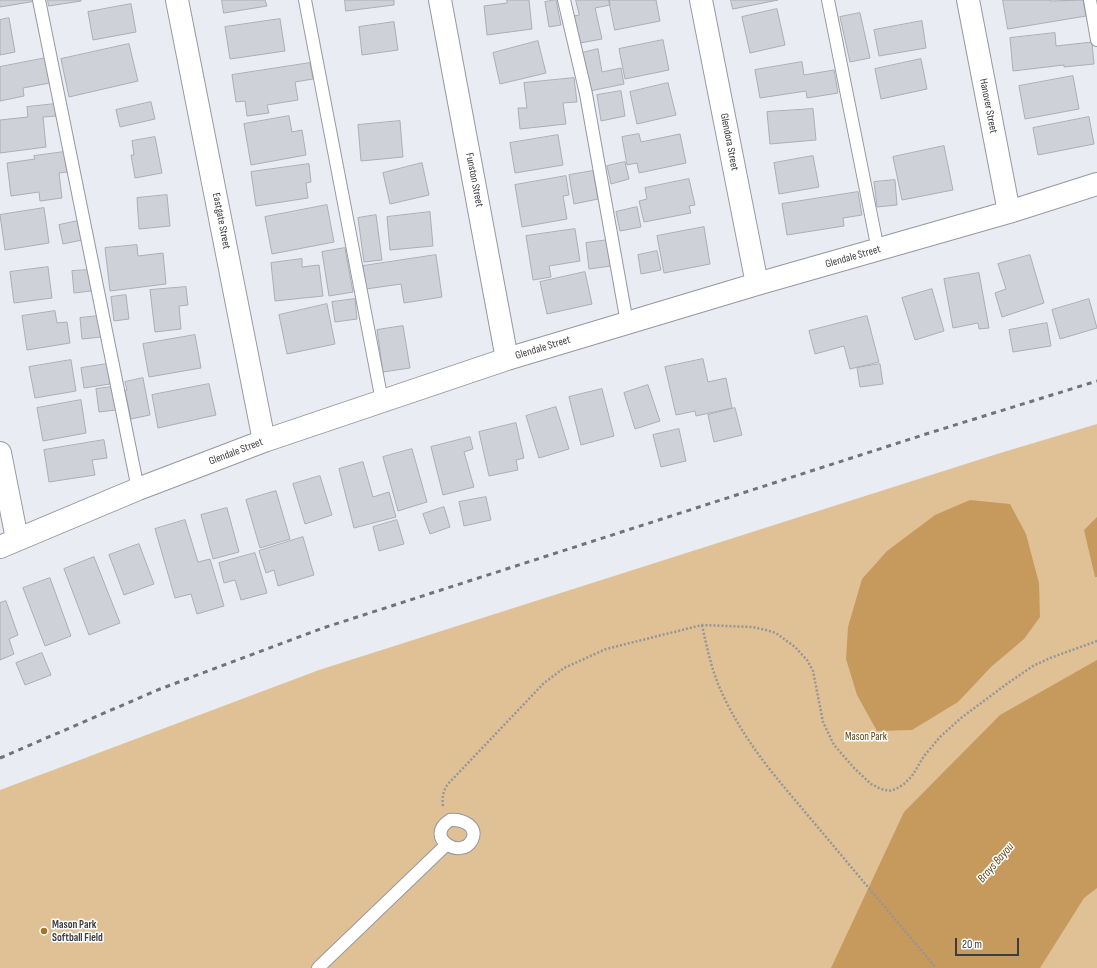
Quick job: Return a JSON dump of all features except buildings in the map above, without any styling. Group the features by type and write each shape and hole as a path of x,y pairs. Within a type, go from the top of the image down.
{"street":[{"name":"Eastgate Street","path":"177,0 264,441"},
{"name":"Funston Street","path":"440,0 507,359"},
{"name":"Glendora Street","path":"701,0 757,284"},
{"name":"Hanover Street","path":"968,0 1009,212"},
{"name":"Glendale Street","path":"8,543 138,489 264,441 507,359 757,284 1009,212 1097,184"},
{"path":"0,453 8,543"}],"lane":[{"path":"39,0 138,489"},
{"path":"305,0 382,402"},
{"path":"564,0 586,94 627,323"},
{"path":"828,0 878,250"},
{"path":"1090,0 1097,40"},
{"path":"450,820 462,820 472,828 473,834 469,844 464,847 452,848 442,840 440,834 441,828 450,820"},
{"path":"318,968 446,844"}],"path":[{"path":"702,626 710,658 722,692 746,738 765,764 936,968"},
{"path":"450,820 444,810 442,799 444,790 544,683 564,668 606,649 702,626 752,627 776,633 795,647 807,660 813,671 823,722 834,745 855,769 871,784 889,791 904,784 912,776 924,756 940,737 961,718 1008,683 1033,666 1050,658 1097,641"}],"green space":[{"name":"Mason Park","path":"1097,424 1097,968 0,968 0,790 319,670 997,454"}],"water":[{"path":"970,500 1010,504 1026,534 1039,583 1040,617 1024,639 991,667 958,702 912,730 877,731 857,695 846,659 848,627 862,579 887,551 935,515"},
{"path":"1097,517 1097,577 1095,577 1084,530"},
{"name":"Brays Bayou","path":"1097,660 1097,888 1084,898 1040,968 831,968 904,812 1000,715"}],"railway":[{"path":"0,758 160,689 323,628 926,434 1097,381"}],"place":[{"name":"Mason Park Softball Field","path":"44,931"}]}
